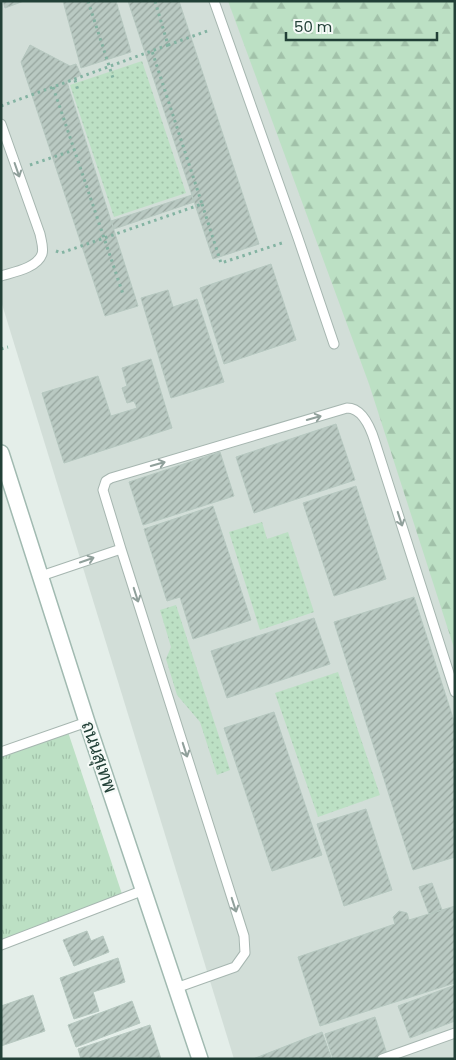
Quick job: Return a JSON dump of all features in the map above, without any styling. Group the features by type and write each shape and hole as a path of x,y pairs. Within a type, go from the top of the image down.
{"main road":[{"name":"ถนนสุเทพ","path":"1,454 87,722 200,1059"}],"lane":[{"path":"214,1 334,344"},
{"path":"1,124 40,234 42,246 42,253 38,261 1,276"},
{"path":"176,988 235,967 245,953 244,936 103,493 103,486 106,481 337,411 351,408 356,410 364,418 373,436 455,692"},
{"path":"41,576 121,549"},
{"path":"1,752 87,722"},
{"path":"1,945 144,890"},
{"path":"382,1059 455,1033"}],"path":[{"path":"88,1 113,78"},
{"path":"154,1 168,44"},
{"path":"1,106 168,44 223,26"},
{"path":"152,51 221,263 298,238"},
{"path":"74,80 78,91"},
{"path":"53,87 123,294"},
{"path":"18,170 74,150"},
{"path":"42,246 61,253 202,204"},
{"path":"1,348 8,347"}],"shaded area":[{"path":"1,1 455,1 455,1059 234,1059 1,301"}],"green space":[{"path":"228,1 455,1 455,651 369,384"},
{"path":"142,61 186,193 114,217 70,85"},
{"path":"262,522 267,539 288,532 314,612 260,630 229,532"},
{"path":"176,605 230,770 217,775 200,722 177,695 166,659 171,647 160,610"},
{"path":"338,672 380,795 318,817 275,693"},
{"path":"67,729 123,897 1,945 1,752"}],"building":[{"path":"3,1 24,1 5,8"},
{"path":"63,1 116,1 131,52 81,68"},
{"path":"128,1 179,1 259,244 213,259"},
{"path":"30,45 70,66 76,64 81,75 67,82 138,306 105,316 21,62"},
{"path":"192,195 194,202 114,229 111,221"},
{"path":"271,264 296,340 224,364 200,288"},
{"path":"168,290 173,307 197,299 224,382 171,398 141,298"},
{"path":"151,359 172,428 64,463 42,393 98,376 111,416 137,408 134,401 127,403 122,388 127,386 122,368"},
{"path":"336,424 355,480 254,513 236,457"},
{"path":"220,452 234,496 143,525 129,482"},
{"path":"356,486 386,579 334,596 303,503"},
{"path":"213,506 251,620 193,639 180,597 167,601 144,529"},
{"path":"414,597 455,724 455,857 413,870 334,622"},
{"path":"314,618 330,664 227,698 211,651"},
{"path":"274,712 322,855 272,871 224,728"},
{"path":"366,809 392,890 344,906 317,824"},
{"path":"432,883 442,910 429,914 419,887"},
{"path":"455,906 455,983 320,1026 298,957 395,924 393,917 399,911 407,913 409,920"},
{"path":"87,931 91,941 103,936 109,952 74,966 63,940"},
{"path":"118,958 125,982 93,992 99,1011 74,1019 60,978"},
{"path":"455,985 455,1021 410,1038 398,1006"},
{"path":"33,995 45,1031 1,1046 1,1006"},
{"path":"132,1001 140,1023 76,1047 68,1025"},
{"path":"375,1017 387,1054 373,1059 333,1059 325,1034"},
{"path":"150,1025 161,1059 139,1059 139,1057 81,1059 78,1049"},
{"path":"322,1032 331,1057 327,1059 253,1059"}]}
